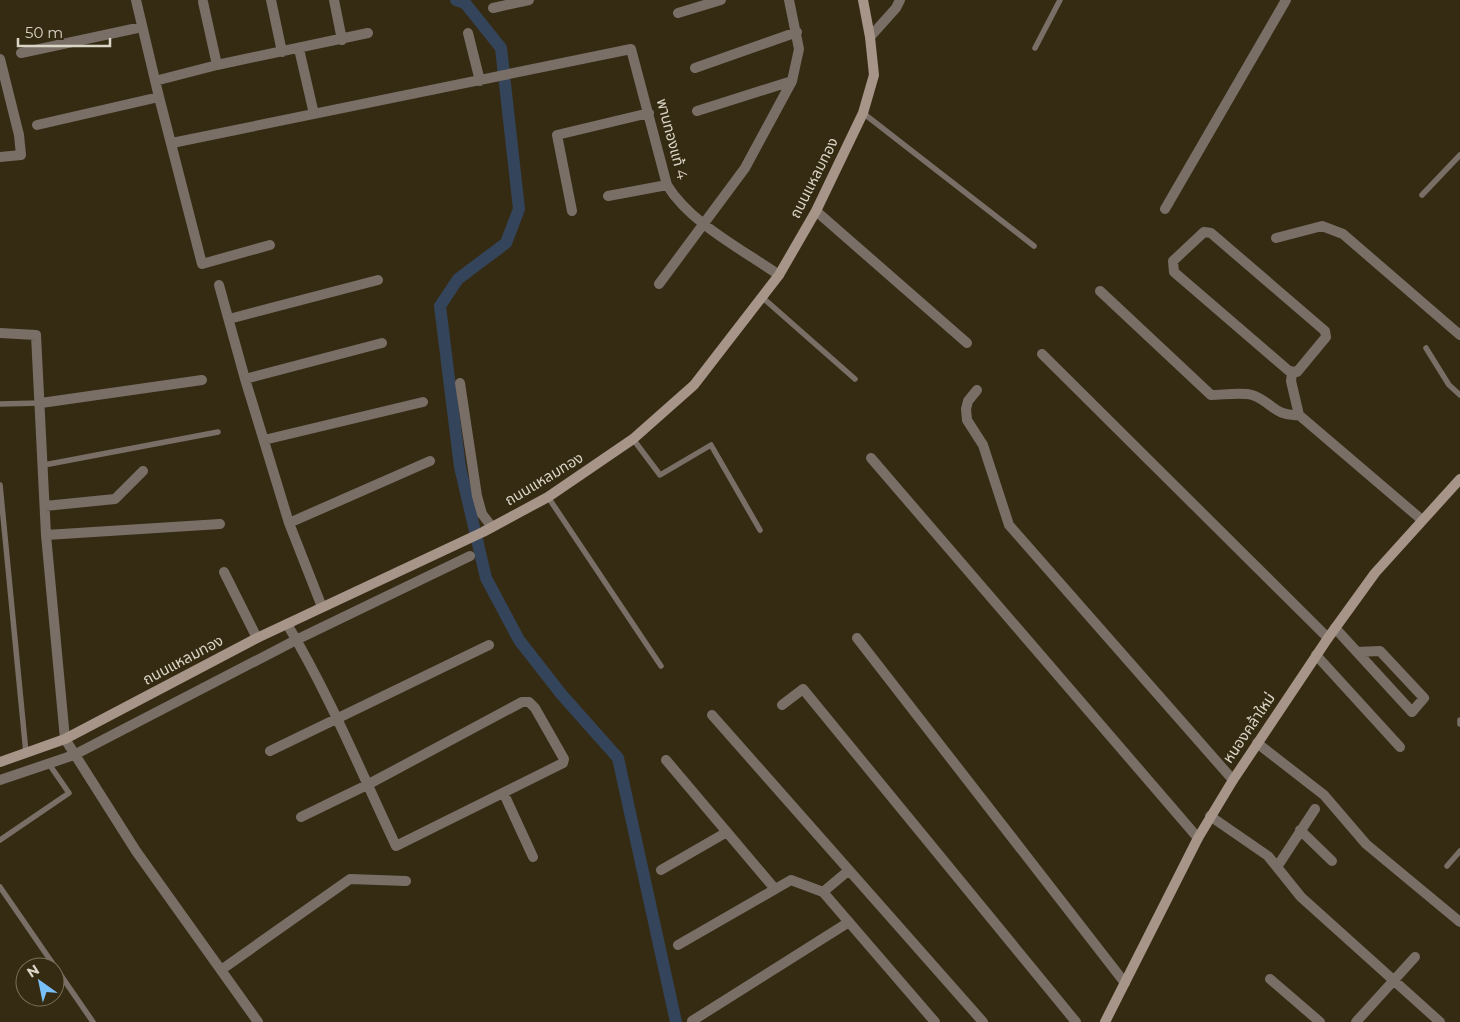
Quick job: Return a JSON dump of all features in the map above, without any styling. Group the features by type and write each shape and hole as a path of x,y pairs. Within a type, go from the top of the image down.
{"main road":[{"name":"ถนนแหลมทอง","path":"0,762 65,739 258,638 488,529 548,497 633,439 694,385 780,275 816,211 863,113 874,75 870,37 863,0"},
{"name":"หนองคล้าใหม่","path":"1105,1022 1198,838 1257,743 1316,655 1376,573 1460,479"}],"street":[{"path":"136,0 202,264 270,245"},
{"path":"270,0 282,52"},
{"path":"334,0 342,40"},
{"path":"493,8 529,0"},
{"path":"678,13 721,0"},
{"path":"659,284 745,168 792,81 799,49 789,0"},
{"path":"870,37 896,8 900,0"},
{"path":"1165,210 1286,0"},
{"path":"203,2 217,65"},
{"path":"21,53 142,27"},
{"path":"695,68 796,32"},
{"path":"155,81 217,65 368,33"},
{"path":"172,143 480,81 468,33"},
{"path":"299,49 314,114"},
{"name":"พานทองแท้ 4","path":"480,81 631,49 667,185 683,206 780,275"},
{"path":"0,59 19,135 21,155 0,157"},
{"path":"698,110 792,81"},
{"path":"38,126 159,97"},
{"path":"572,211 557,135 649,113"},
{"path":"608,196 667,185"},
{"path":"816,211 967,343"},
{"path":"1276,238 1322,226 1343,234 1460,336"},
{"path":"1204,232 1212,233 1324,331 1326,337 1297,372 1292,373 1174,272 1173,261 1204,232"},
{"path":"229,320 378,280"},
{"path":"219,285 245,379 289,523 322,607"},
{"path":"1100,291 1211,395 1251,394 1277,412 1290,416 1299,415"},
{"path":"0,334 36,335 41,403 46,535 65,739 136,851 258,1022"},
{"path":"245,379 382,343"},
{"path":"1042,354 1328,638"},
{"path":"1292,373 1291,381 1299,415 1422,520"},
{"path":"41,403 202,380"},
{"path":"460,383 477,496 488,529"},
{"path":"977,390 968,401 966,409 967,420 983,445 1008,525 1233,780"},
{"path":"264,440 422,402"},
{"path":"871,458 1198,838"},
{"path":"289,523 430,461"},
{"path":"45,506 115,499 143,471"},
{"path":"46,535 220,524"},
{"path":"0,780 74,755 296,640 470,556"},
{"path":"224,572 258,638"},
{"path":"287,624 336,720 367,785 396,846 563,764 564,759 535,708 529,702 522,702 367,785 301,817"},
{"path":"1335,628 1357,652 1412,712 1424,698 1380,651 1357,652"},
{"path":"858,638 1125,983"},
{"path":"270,751 489,645"},
{"path":"1316,655 1400,747"},
{"path":"782,705 803,689 1076,1022"},
{"path":"712,715 983,1022"},
{"path":"1257,743 1324,795 1366,844 1460,922"},
{"path":"666,760 775,889"},
{"path":"504,794 533,857"},
{"path":"1277,867 1315,809"},
{"path":"1210,816 1268,856 1301,897 1440,1022"},
{"path":"1300,830 1332,861"},
{"path":"661,870 727,832"},
{"path":"823,892 848,871"},
{"path":"221,970 350,879 406,881"},
{"path":"678,945 791,880 823,892 935,1022"},
{"path":"692,1021 849,922"},
{"path":"1356,1022 1416,956"},
{"path":"1270,979 1320,1022"}],"lane":[{"path":"1035,48 1060,0"},
{"path":"863,113 1034,246"},
{"path":"1422,195 1460,155"},
{"path":"762,297 855,379"},
{"path":"1426,348 1449,385 1460,395"},
{"path":"0,404 41,403"},
{"path":"44,465 218,432"},
{"path":"633,439 660,476 711,445 760,530"},
{"path":"0,485 26,753"},
{"path":"548,497 661,666"},
{"path":"0,840 69,794 49,764"},
{"path":"1447,866 1460,851"},
{"path":"0,887 93,1022"}],"waterway":[{"path":"456,0 465,3 501,48 519,209 506,243 458,279 440,306 460,467 486,578 519,640 562,695 618,758 676,1022"}]}
